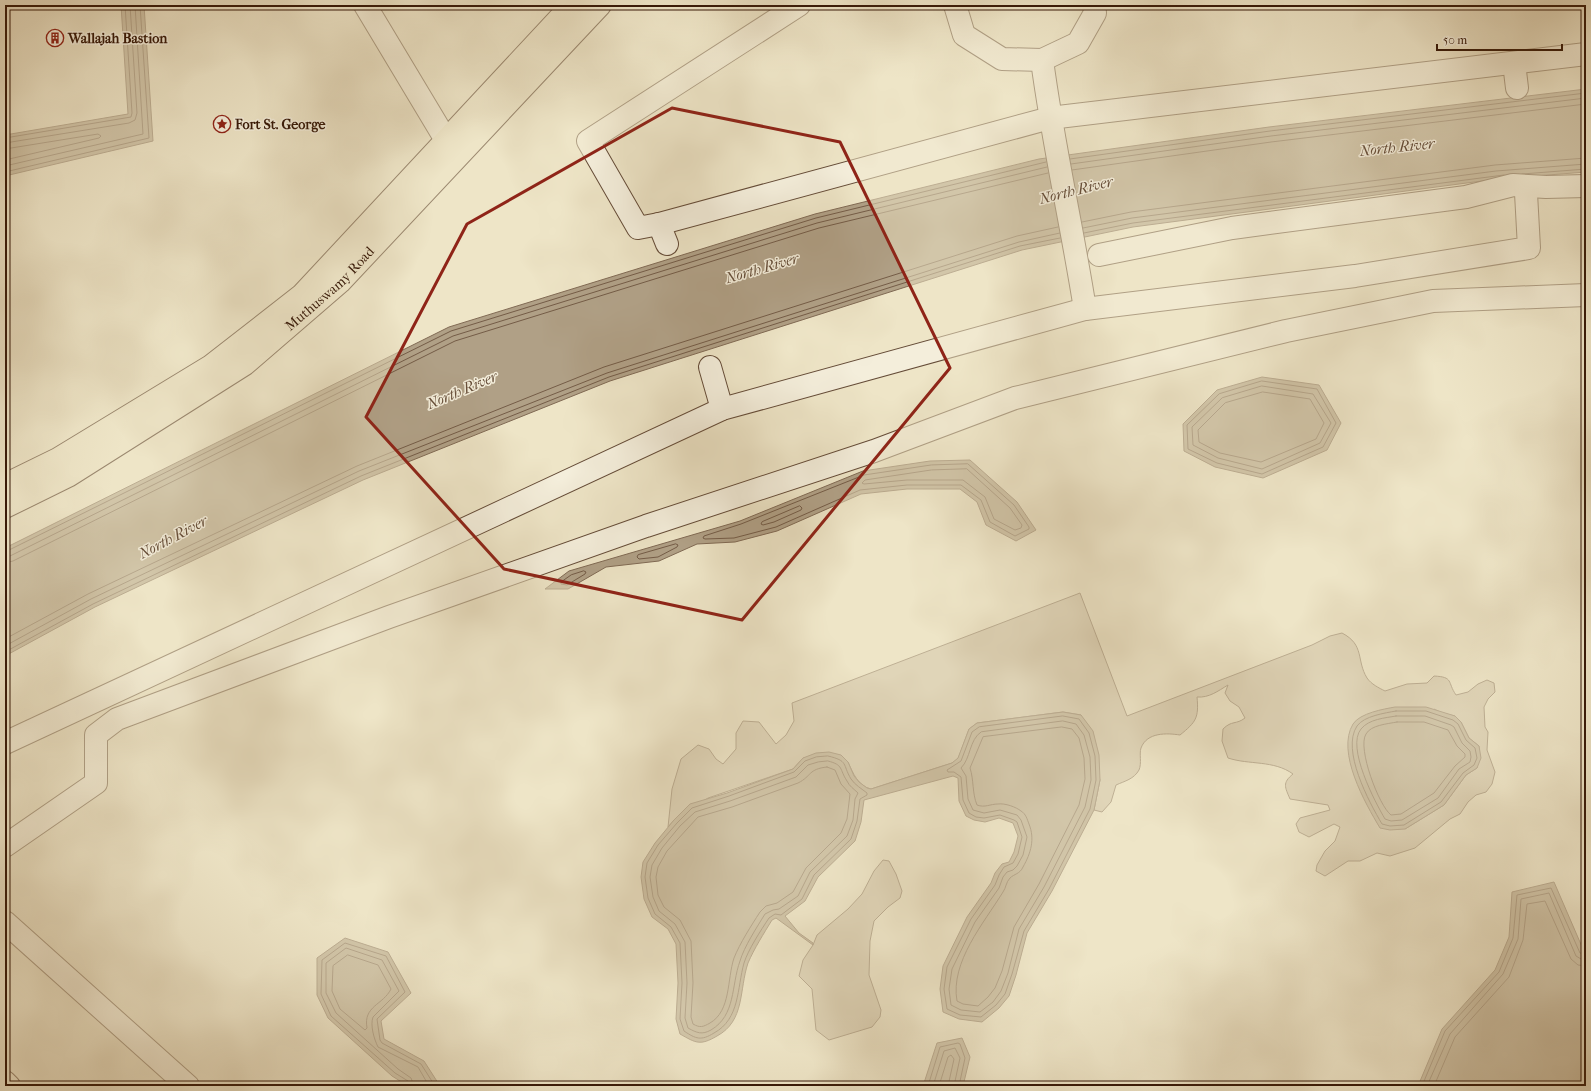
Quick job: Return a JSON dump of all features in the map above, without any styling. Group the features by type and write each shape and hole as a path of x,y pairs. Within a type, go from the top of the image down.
{"main road":[{"name":"Muthuswamy Road","path":"5,485 58,459 211,366 302,295 572,5"},
{"name":"Muthuswamy Road","path":"5,507 68,476 245,364 340,282 600,5"},
{"path":"5,1082 9,1086"}],"street":[{"path":"365,5 446,140"},
{"path":"799,5 588,142 638,228 660,224 1050,118 1586,54"},
{"path":"955,5 964,35 1002,59 1042,60 1078,43 1095,13 1094,5"},
{"path":"1042,60 1050,118 1077,258 1085,309"},
{"path":"1514,63 1517,88"},
{"path":"1099,255 1232,228 1466,197 1512,185 1546,187 1586,186"},
{"path":"5,743 722,409 1085,309 1355,276 1529,248 1526,193"},
{"path":"660,224 667,244"},
{"path":"5,846 96,783 96,735 117,719 389,617 646,526 874,451 1015,398 1286,331 1433,301 1586,295"},
{"path":"710,367 722,409"},
{"path":"5,922 188,1086"}],"highlighted area":[{"path":"672,108 840,142 950,368 742,620 504,569 366,417 467,224"}],"shaded area":[{"path":"1080,593 1127,716 1312,645 1330,636 1342,633 1354,643 1357,648 1367,678 1373,684 1385,691 1407,684 1427,683 1434,676 1447,679 1456,695 1468,692 1478,684 1487,680 1494,683 1495,692 1488,699 1484,707 1485,727 1488,732 1487,750 1495,772 1492,784 1486,792 1476,795 1468,802 1460,814 1450,819 1415,848 1390,856 1377,853 1360,861 1348,861 1325,876 1316,871 1317,865 1325,851 1335,841 1340,827 1334,824 1309,837 1299,832 1296,824 1300,818 1330,810 1328,805 1290,799 1286,783 1293,774 1286,770 1270,765 1228,758 1222,741 1223,729 1229,724 1245,718 1239,707 1230,701 1225,693 1228,685 1217,692 1197,697 1197,715 1190,727 1180,735 1164,734 1153,736 1144,743 1140,750 1139,770 1132,778 1116,785 1111,802 1102,812 1094,810 1100,780 1081,715 1063,712 977,723 969,729 958,759 952,763 871,789 859,782 848,762 803,758 793,769 708,798 674,820 668,827 672,789 681,759 698,745 709,749 716,759 723,764 736,749 736,733 743,721 759,722 776,744 786,735 794,721 792,703","holes":["1434,709 1442,713 1455,716 1461,722 1469,738 1479,746 1477,768 1466,775 1444,805 1405,829"]},
{"path":"883,860 889,861 896,874 902,891 900,898 888,907 874,921 870,941 869,975 881,1010 880,1017 872,1027 829,1040 816,1030 812,989 799,976 803,960 813,945 817,935 848,909 862,894 874,871"}],"water":[{"path":"121,5 144,5 153,141 5,176 5,135 128,114"},
{"name":"North River","path":"1586,89 1586,172 1497,179 1133,227 1022,250 610,381 363,480 95,607 5,656 5,548 449,327 815,214 1039,159 1269,127"},
{"path":"1262,377 1319,385 1341,423 1327,450 1263,478 1215,467 1184,451 1183,424 1217,390"},
{"path":"970,460 1017,502 1036,530 1016,541 986,525 977,502 960,489 907,489 861,494 777,531 735,542 697,544 659,561 606,567 568,589 545,589 569,571 740,521 863,471 930,461"},
{"path":"1395,707 1426,707 1455,716 1461,722 1469,738 1479,746 1481,758 1477,768 1466,775 1444,805 1405,829 1390,830 1380,828 1367,805 1354,777 1348,749 1349,735 1356,720 1372,712"},
{"path":"1063,712 1081,715 1093,731 1099,755 1100,780 1094,810 1052,891 1027,933 1009,996 999,1008 982,1022 959,1019 943,1012 940,989 943,966 967,917 991,883 995,873 1002,864 1009,862 1014,852 1018,836 1013,823 999,818 985,822 974,820 966,816 959,801 958,778 953,776 864,800 861,822 855,841 818,877 805,901 785,916 799,933 813,943 813,945 776,918 772,920 748,963 740,1004 737,1013 726,1030 711,1039 702,1042 690,1040 680,1034 676,1019 678,983 676,944 668,929 652,917 644,899 641,877 643,862 655,843 674,820 690,804 727,793 793,769 803,758 816,753 829,752 841,755 848,762 854,776 859,782 871,789 952,763 958,758 969,729 977,723"},
{"path":"1554,882 1586,956 1586,1086 1418,1086 1442,1029 1495,970 1509,937 1512,892"},
{"path":"345,938 388,952 411,993 381,1021 384,1039 424,1061 440,1086 408,1086 392,1076 328,1018 317,995 317,958"},
{"path":"962,1038 970,1057 963,1086 923,1086 937,1043"}],"place":[{"name":"Wallajah Bastion","path":"55,38"},
{"name":"Fort St. George","path":"222,124"}]}
